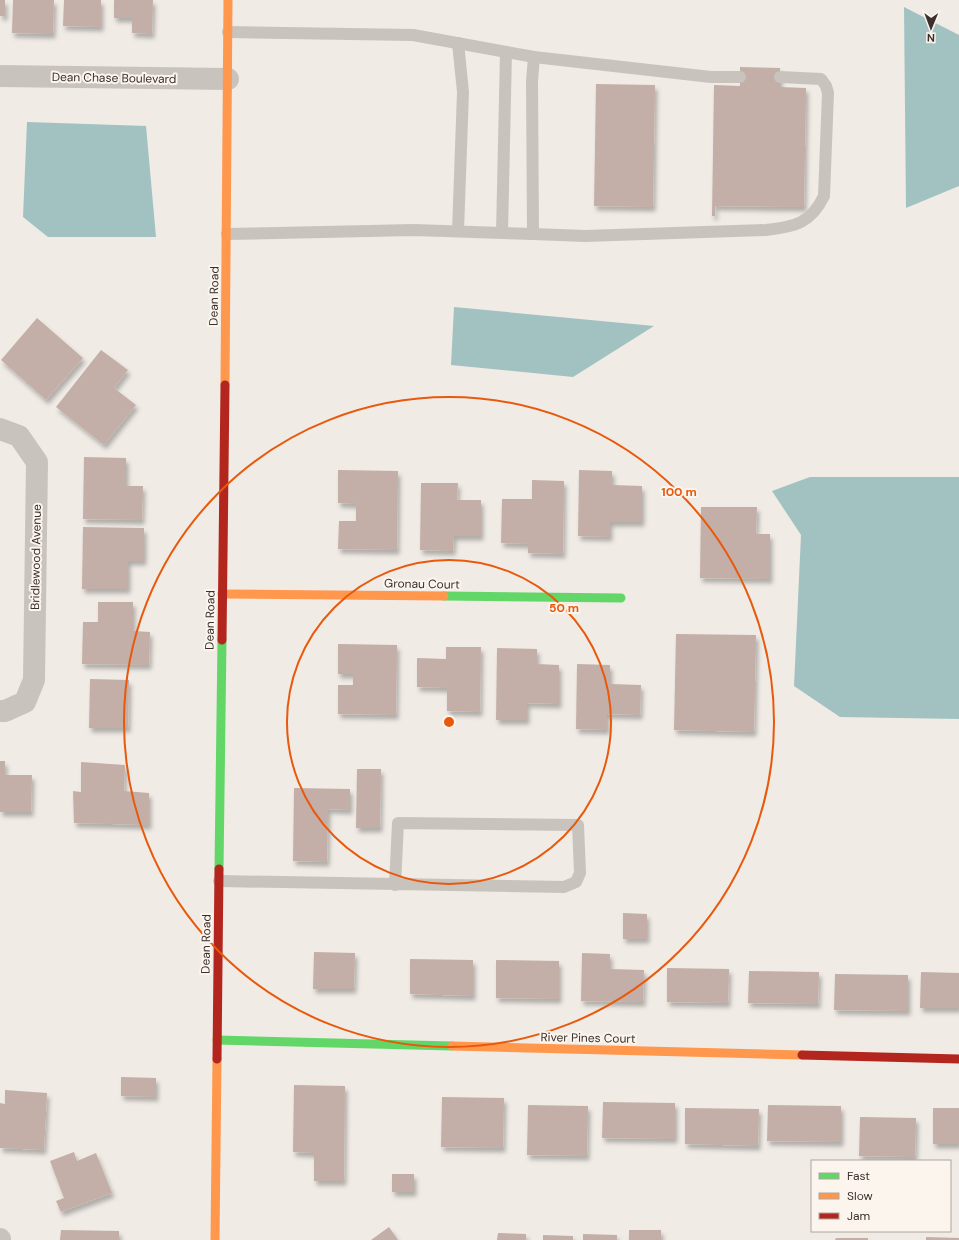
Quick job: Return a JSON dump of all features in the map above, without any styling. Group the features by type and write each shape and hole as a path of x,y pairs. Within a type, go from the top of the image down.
{"main road":[{"name":"Dean Road","path":"215,1240 227,234 228,0"},
{"name":"Gronau Court","path":"222,594 622,598"},
{"name":"River Pines Court","path":"217,1040 959,1059"}],"street":[{"name":"Dean Chase Boulevard","path":"0,76 228,79"},
{"name":"Bridlewood Avenue","path":"0,429 19,436 37,462 34,680 25,702 5,712 0,711"}],"lane":[{"path":"228,32 413,35 534,57 711,76 740,77"},
{"path":"458,43 463,92 458,231"},
{"path":"502,233 506,52"},
{"path":"532,234 532,81 534,57"},
{"path":"227,234 414,230 585,236 788,228 804,221 820,206 824,196 828,93 826,86 821,79 780,77"},
{"path":"219,881 564,887 576,882 580,873 578,826 398,823 395,884"}],"water":[{"path":"904,7 959,35 959,186 906,208"},
{"path":"27,122 146,126 156,237 48,237 23,217"},
{"path":"454,307 654,326 573,377 451,365"},
{"path":"810,477 959,477 959,719 840,717 794,686 801,535 772,491"}],"building":[{"path":"0,0 5,0 5,16 0,16"},
{"path":"13,0 54,0 53,34 12,33"},
{"path":"64,0 101,0 101,27 63,26"},
{"path":"114,0 153,0 152,34 132,33 132,18 114,18"},
{"path":"740,67 780,68 780,87 806,88 804,207 715,206 715,216 712,216 714,85 740,86"},
{"path":"596,84 655,85 653,207 594,206"},
{"path":"37,318 83,358 46,400 1,360"},
{"path":"101,350 128,370 114,388 136,405 104,445 56,407"},
{"path":"84,457 126,458 126,486 143,486 142,520 83,519"},
{"path":"338,470 398,471 397,550 338,549 339,521 356,521 356,504 338,503"},
{"path":"579,470 612,471 612,485 642,486 642,522 610,522 610,537 578,536"},
{"path":"532,480 564,481 563,554 528,553 528,544 501,543 502,499 532,499"},
{"path":"421,483 458,483 457,500 481,500 481,536 454,536 453,551 420,550"},
{"path":"701,507 757,507 756,534 770,534 770,579 700,578"},
{"path":"83,527 144,528 144,561 128,561 128,589 82,589"},
{"path":"98,602 133,602 133,631 150,632 149,665 82,664 83,622 98,622"},
{"path":"676,634 756,635 754,732 674,730"},
{"path":"338,644 397,645 396,715 338,714 338,685 353,685 353,674 338,674"},
{"path":"446,647 481,647 480,712 447,711 447,688 417,687 417,658 446,659"},
{"path":"497,648 537,649 537,664 559,665 559,704 527,703 527,720 496,720"},
{"path":"577,664 610,665 610,684 641,685 640,715 607,714 607,730 576,729"},
{"path":"90,679 129,680 128,728 89,728"},
{"path":"0,761 5,761 5,775 32,775 31,812 0,812"},
{"path":"81,762 125,765 124,791 149,793 149,825 74,823 73,791 81,792"},
{"path":"357,769 381,769 380,828 356,828"},
{"path":"294,788 350,789 350,810 328,809 327,862 293,861"},
{"path":"623,913 647,914 647,939 623,939"},
{"path":"314,952 355,953 354,989 313,989"},
{"path":"582,953 610,954 610,969 644,970 643,1002 581,1001"},
{"path":"410,959 473,960 473,996 410,994"},
{"path":"496,960 559,961 559,999 496,998"},
{"path":"667,968 729,969 728,1003 667,1002"},
{"path":"749,971 819,972 818,1004 748,1003"},
{"path":"921,972 959,973 959,1008 920,1008"},
{"path":"835,974 908,975 908,1011 834,1010"},
{"path":"121,1077 156,1078 156,1097 121,1096"},
{"path":"294,1085 345,1086 344,1181 314,1181 314,1153 293,1152"},
{"path":"5,1090 47,1093 44,1150 0,1148 0,1103 5,1104"},
{"path":"442,1097 504,1098 503,1148 441,1147"},
{"path":"603,1102 675,1103 675,1139 602,1138"},
{"path":"528,1105 588,1106 587,1156 527,1155"},
{"path":"768,1105 841,1106 841,1142 767,1141"},
{"path":"685,1108 759,1109 758,1146 685,1144"},
{"path":"933,1108 959,1108 959,1144 933,1144"},
{"path":"860,1117 916,1118 915,1157 859,1156"},
{"path":"74,1152 77,1161 96,1153 112,1193 61,1212 56,1201 64,1198 50,1161"},
{"path":"392,1174 414,1174 414,1192 392,1192"},
{"path":"389,1227 398,1240 371,1240"},
{"path":"61,1230 119,1231 119,1240 60,1240"},
{"path":"629,1230 661,1230 661,1240 629,1240"},
{"path":"498,1233 526,1234 526,1240 497,1240"},
{"path":"583,1234 617,1235 617,1240 583,1240"},
{"path":"543,1235 573,1236 573,1240 543,1240"},
{"path":"926,1237 959,1238 959,1240 926,1240"},
{"path":"836,1238 868,1238 868,1240 835,1240"}],"traffic: fast":[{"path":"444,596 621,598"},
{"path":"219,869 222,640"},
{"path":"217,1040 452,1046"}],"traffic: slow":[{"path":"225,385 228,0"},
{"path":"222,594 444,596"},
{"path":"452,1046 802,1055"},
{"path":"215,1240 217,1059"}],"traffic: jam":[{"path":"222,640 225,385"},
{"path":"217,1059 219,869"},
{"path":"802,1055 959,1059"}]}
